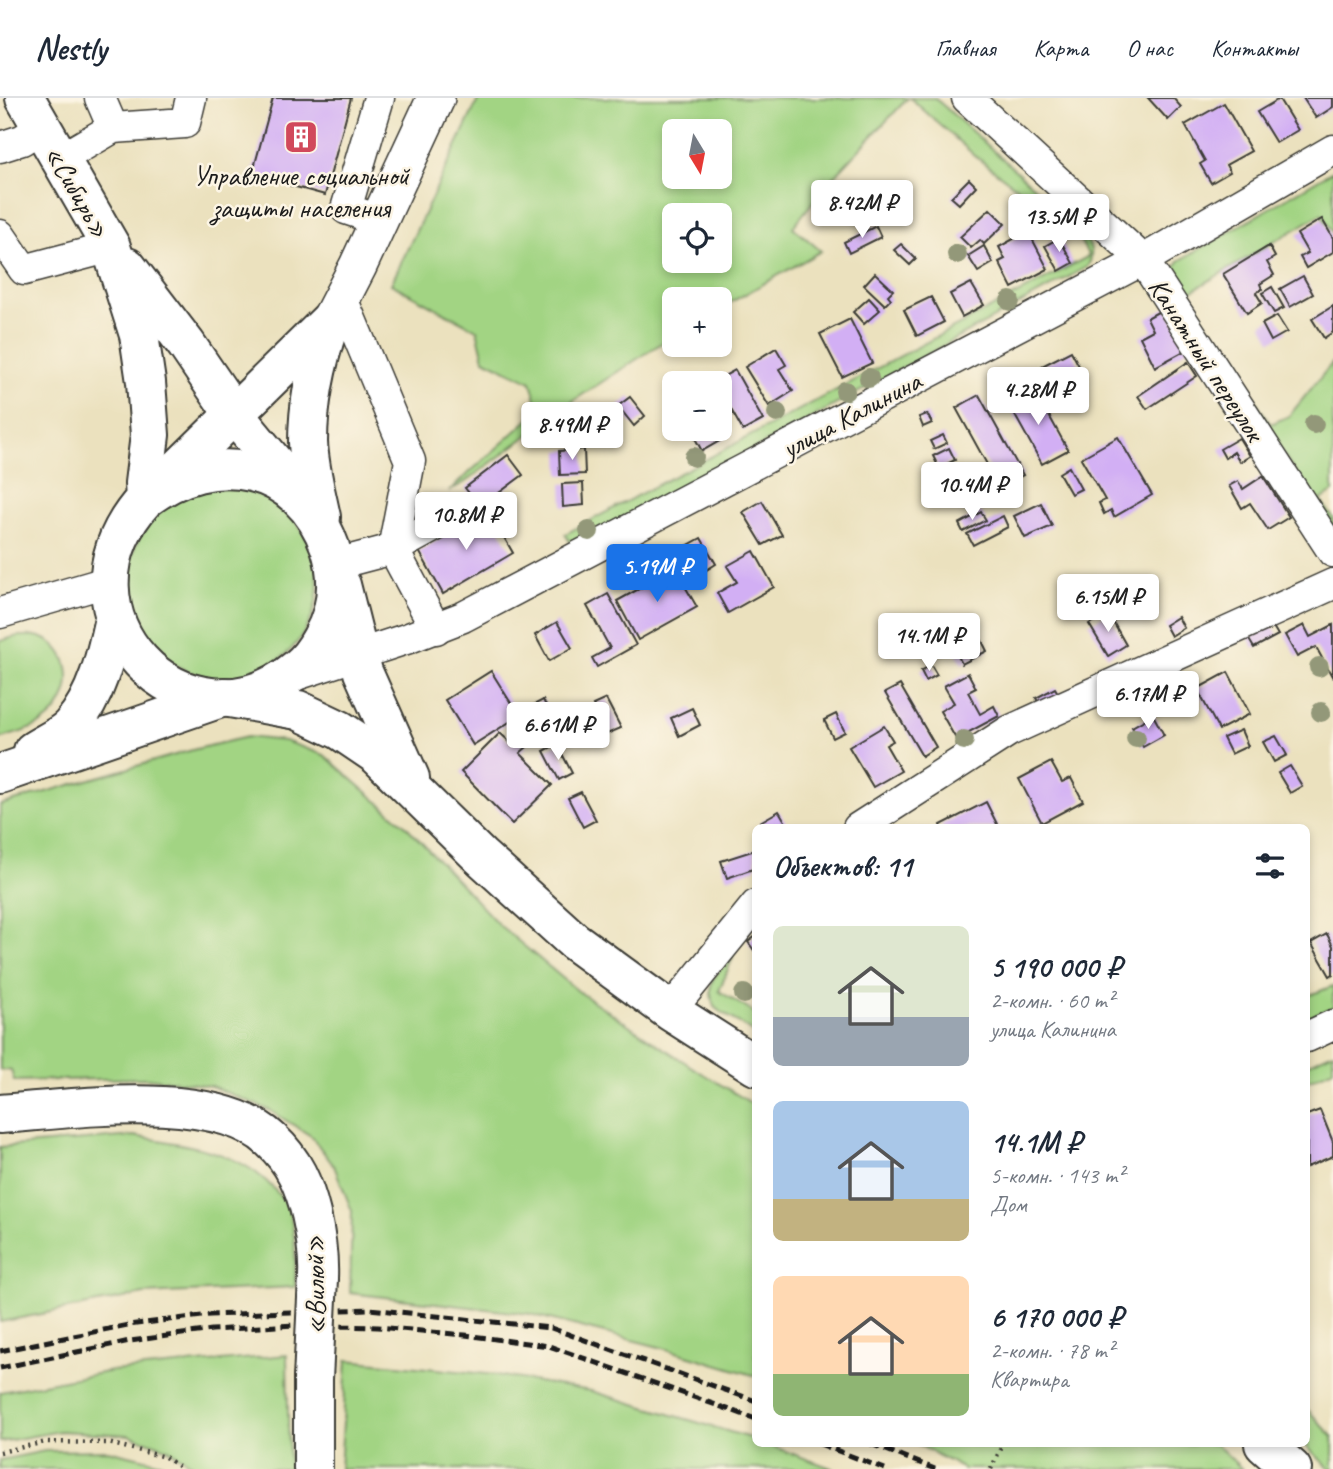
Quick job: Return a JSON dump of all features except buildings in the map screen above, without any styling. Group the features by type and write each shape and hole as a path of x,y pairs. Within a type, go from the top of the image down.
{"highway":[{"name":"«Сибирь»","path":"42,128 111,247"},
{"path":"111,247 186,344 233,413 290,481 322,526"},
{"path":"111,247 139,335 150,435 144,483 154,492"},
{"path":"0,773 69,728 102,671 112,600 112,552 132,513 233,413 285,366 336,309"},
{"path":"336,309 316,366 308,444 322,526 335,564 357,653 382,718 418,796"},
{"path":"154,492 201,470 243,470 278,483 296,495 322,526"},
{"path":"0,773 224,697 249,694 283,679 300,667 315,650 327,629 334,611 337,586 335,564"},
{"path":"112,600 120,633 136,657 156,676 173,686 197,694 298,710 340,730 377,755 480,856 574,941 670,1011 752,1063"},
{"name":"«Вилюй»","path":"0,1114 145,1105 220,1113 252,1126 271,1140 297,1172 305,1189 319,1253 313,1379 313,1469"},
{"path":"1267,1447 1292,1469"}],"main road":[{"path":"336,309 436,98"}],"street":[{"path":"100,98 113,128"},
{"path":"0,147 22,140 42,128 113,128 185,123 191,98"},
{"path":"379,98 346,209 379,220"},
{"name":"Канатный переулок","path":"967,98 1143,260 1333,552"},
{"name":"улица Калинина","path":"283,679 436,629 494,601 1143,260 1333,150"},
{"path":"0,235 24,270 111,247"},
{"path":"336,309 410,461 393,550 436,629"},
{"path":"335,564 393,550 455,515"},
{"path":"864,824 1009,732 1333,584"},
{"path":"0,613 112,600"},
{"path":"670,1011 752,910"},
{"path":"1310,1036 1333,1025"}],"path":[{"path":"0,1452 46,1442 108,1443 165,1457 182,1469"},
{"path":"990,1469 1001,1447"}],"green space":[{"path":"479,98 908,98 828,183 793,227 821,251 732,302 732,287 662,287 662,343 576,399 464,483 449,491 539,410 531,382 484,359 477,330 391,284"},
{"path":"910,98 935,98 1076,225 1087,239 1091,250 1087,267 574,548 565,534 1089,256 1076,233 974,155"},
{"path":"1333,171 1333,233 1321,214 1185,295 1271,424 1289,416 1333,362 1333,492 1321,500 1333,518 1333,529 1173,288 1172,274 1179,261"},
{"path":"223,488 259,496 276,504 290,516 302,530 310,547 318,583 310,619 302,636 290,650 276,662 259,670 223,678 187,670 170,662 156,650 144,636 136,619 128,583 136,547 144,530 156,516 170,504 187,496"},
{"path":"18,636 40,637 60,651 68,673 67,685 64,696 50,717 33,728 0,739 0,641"},
{"path":"247,737 285,741 324,755 407,827 499,925 578,991 752,1104 752,1375 663,1348 530,1314 350,1293 352,1211 334,1166 311,1136 269,1110 211,1086 147,1078 14,1081 11,1070 0,1070 0,805"},
{"path":"733,957 719,991 752,1012 752,1031 714,1007 711,984"},
{"path":"1333,986 1333,1007 1310,1017 1310,995"},
{"path":"1333,1052 1333,1069 1310,1080 1310,1063"},
{"path":"134,1136 191,1146 228,1157 260,1176 274,1189 286,1204 290,1216 295,1246 295,1287 144,1294 0,1322 0,1147"},
{"path":"287,1355 289,1469 199,1469 167,1448 129,1435 60,1431 0,1442 0,1392 112,1371"},
{"path":"347,1360 497,1375 591,1391 752,1439 752,1447 774,1447 834,1469 340,1469"},
{"path":"1310,1412 1333,1437 1333,1469 1307,1447 1310,1447"},
{"path":"923,1447 1219,1447 1242,1469 964,1469"},
{"path":"108,1450 162,1463 170,1469 0,1469 0,1460 45,1451"}],"railway":[{"path":"0,1351 128,1325 210,1315 370,1309 551,1328 752,1400"},
{"path":"0,1368 130,1341 212,1330 294,1325 378,1327 549,1346 752,1418"},
{"path":"828,1447 885,1469"},
{"path":"879,1447 935,1469"}],"place":[{"name":"Управление социальной защиты населения","path":"301,137"}]}
